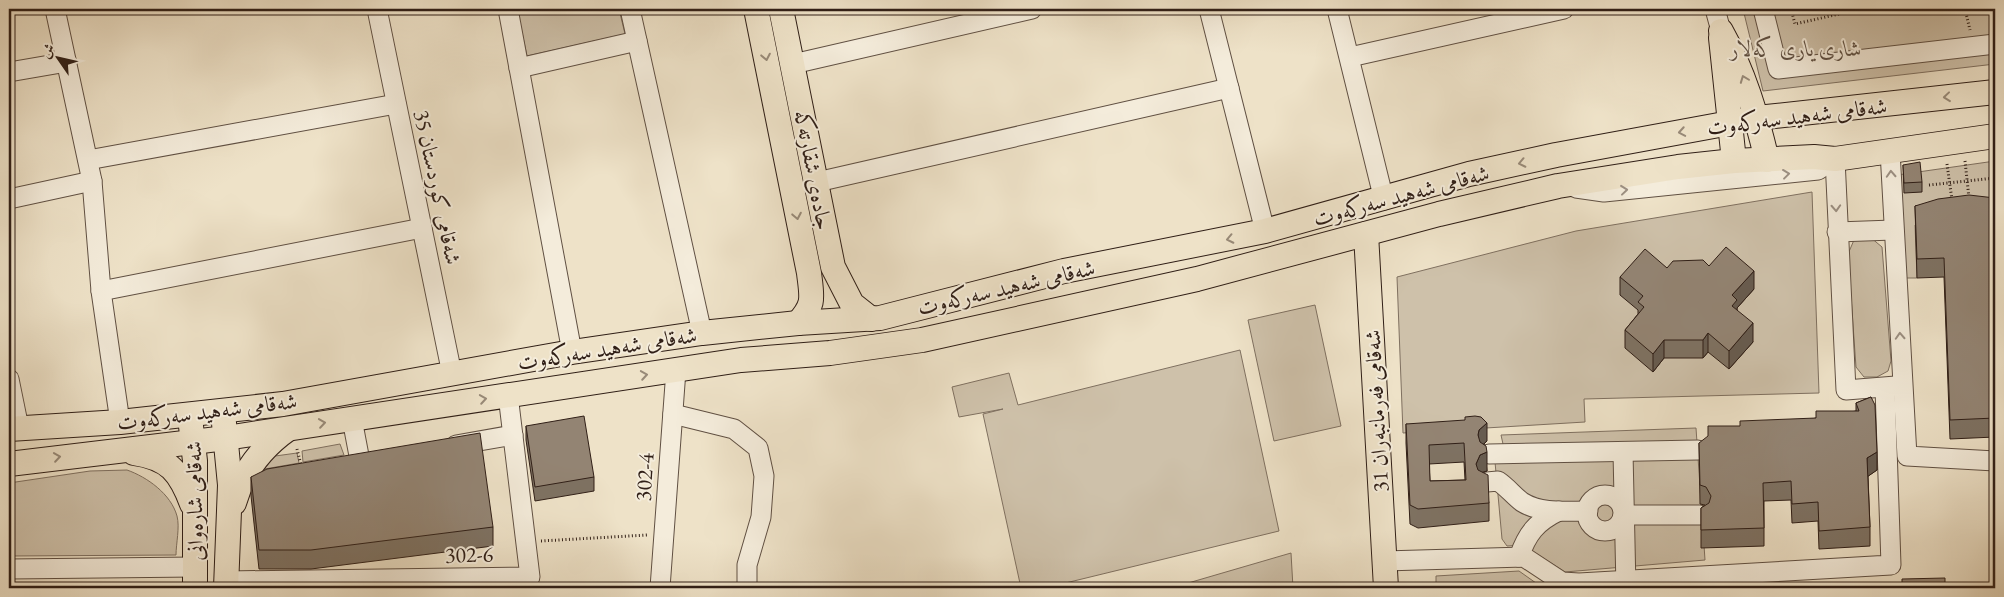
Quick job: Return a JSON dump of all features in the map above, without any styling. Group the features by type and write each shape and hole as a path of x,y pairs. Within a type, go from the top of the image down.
{"main road":[{"name":"جادەی شقارتەکە","path":"756,9 809,273 811,293 809,310 798,323"},
{"name":"جادەی شقارتەکە","path":"781,9 833,267 852,304 870,319"},
{"path":"1721,32 1742,72 1757,118 1767,160"},
{"path":"1721,32 1734,161"},
{"name":"شەقامی شەهید سەرکەوت","path":"14,428 120,422 283,404 572,352 702,333 798,323 870,319 1064,271 1265,231 1384,200 1479,172 1644,138 1757,118 1995,92"},
{"name":"شەقامی شەهید سەرکەوت","path":"9,464 193,441 226,438 293,438 352,419 741,360 874,347 950,334 1197,279 1439,214 1558,186 1678,167 1734,161 1814,157 1835,159 1995,136"},
{"name":"شەقامی فەرمانبەران 31","path":"1366,234 1386,588"},
{"path":"809,273 833,267"},
{"name":"شەقامی شارەوانی","path":"222,411 230,486 226,585"},
{"name":"شەقامی شارەوانی","path":"190,415 195,461 195,578"},
{"path":"228,521 246,471 259,454 293,438"},
{"path":"112,450 147,454 159,458 169,466 184,484 194,510"}],"street":[{"path":"55,9 92,181 101,291 120,422"},
{"name":"شەقامی کوردستان 35","path":"377,9 452,374"},
{"path":"508,9 572,352"},
{"path":"630,9 702,333"},
{"path":"793,64 1032,9"},
{"path":"1209,9 1265,231"},
{"path":"1337,9 1384,200"},
{"path":"1350,58 1564,9"},
{"path":"1715,9 1721,32"},
{"path":"1763,9 1778,69 1995,44"},
{"path":"519,68 637,41"},
{"path":"9,72 67,62"},
{"path":"817,182 1229,88"},
{"path":"88,160 396,104"},
{"path":"1384,561 1524,557 1562,582 1626,584 1891,565 1894,230 1890,152"},
{"path":"1558,186 1604,192 1818,170 1835,159"},
{"path":"1835,159 1846,390 1894,387"},
{"path":"9,199 92,181"},
{"path":"101,291 422,228"},
{"path":"1837,232 1894,230"},
{"name":"302-4","path":"660,588 676,370"},
{"path":"9,379 14,428"},
{"path":"1894,387 1907,456 1995,461"},
{"name":"302-6","path":"226,585 530,577 508,395"},
{"path":"673,414 734,429 758,448 764,476 760,517 747,565 747,588"},
{"path":"352,419 360,461"},
{"path":"437,448 513,436"},
{"path":"1489,454 1698,450"},
{"path":"1623,452 1626,584"},
{"path":"341,464 379,458"},
{"path":"238,490 263,477"},
{"path":"1487,482 1498,481 1520,501 1532,507 1559,511 1588,511"},
{"path":"1608,495 1619,502 1623,515 1614,529 1603,531 1590,522 1588,511 1594,499 1608,495"},
{"path":"1519,557 1525,540 1534,526 1559,511"},
{"path":"1623,515 1700,515"},
{"path":"9,568 195,578"}],"path":[{"path":"1791,9 1795,24 1862,9"},
{"path":"1966,161 1969,202 1978,201"},
{"path":"1947,164 1952,203"},
{"path":"1929,186 1995,178"},
{"path":"1944,204 1961,202"},
{"path":"293,438 302,470"},
{"path":"526,542 664,534"}],"green space":[{"path":"517,9 619,9 625,34 527,56"},
{"name":"شاری یاری کەلار","path":"1743,9 1995,9 1995,64 1763,91"},
{"path":"1995,161 1995,216 1915,225 1917,278 1906,278 1897,175"},
{"path":"1812,192 1819,393 1584,399 1585,422 1403,433 1397,277 1576,231"},
{"path":"1870,237 1882,247 1891,361 1888,371 1877,377 1864,377 1856,367 1848,254 1854,240"},
{"path":"1315,305 1341,426 1274,441 1248,320"},
{"path":"1240,350 1279,531 1045,588 1021,588 983,414 1003,409 959,417 952,387 1009,373 1018,405"},
{"path":"1696,428 1705,560 1565,572 1523,545 1507,546 1502,539 1495,462 1507,462 1501,435"},
{"path":"340,444 344,455 303,462 302,451"},
{"path":"297,453 299,463 259,470 268,457"},
{"path":"127,470 157,487 174,508 178,525 176,555 9,556 9,483 90,471"},
{"path":"1291,553 1293,588 1171,588"},
{"path":"1519,571 1543,588 1436,588 1436,576"}],"building":[{"path":"1920,162 1922,182 1904,183 1903,165"},
{"path":"1969,195 1995,198 1995,418 1950,420 1944,258 1917,259 1915,206 1938,199"},
{"path":"1726,247 1754,271 1732,295 1737,300 1732,306 1753,323 1729,351 1708,333 1703,340 1664,340 1653,354 1625,330 1644,307 1638,302 1643,296 1620,277 1645,249 1667,268 1673,261 1703,260 1709,266"},
{"path":"1871,397 1875,405 1877,452 1867,458 1870,527 1819,531 1818,502 1792,504 1791,481 1763,483 1764,528 1701,530 1701,508 1709,503 1711,496 1706,487 1700,485 1699,443 1708,436 1708,426 1740,426 1740,421 1816,418 1816,411 1859,411 1856,403"},
{"path":"584,416 594,477 535,487 526,426"},
{"path":"1465,417 1481,417 1487,423 1479,430 1478,435 1480,442 1486,446 1487,452 1480,455 1476,464 1478,470 1488,475 1489,503 1418,509 1410,505 1406,424 1465,420","holes":["1464,443 1466,480 1430,481 1429,445"]},
{"path":"480,433 493,527 311,550 259,550 251,477 267,469"},
{"path":"1995,501 1995,549 1994,549"},
{"path":"1945,578 1945,585 1995,583 1995,588 1902,588 1902,579"},
{"path":"92,586 92,588 34,588 34,587"}]}
